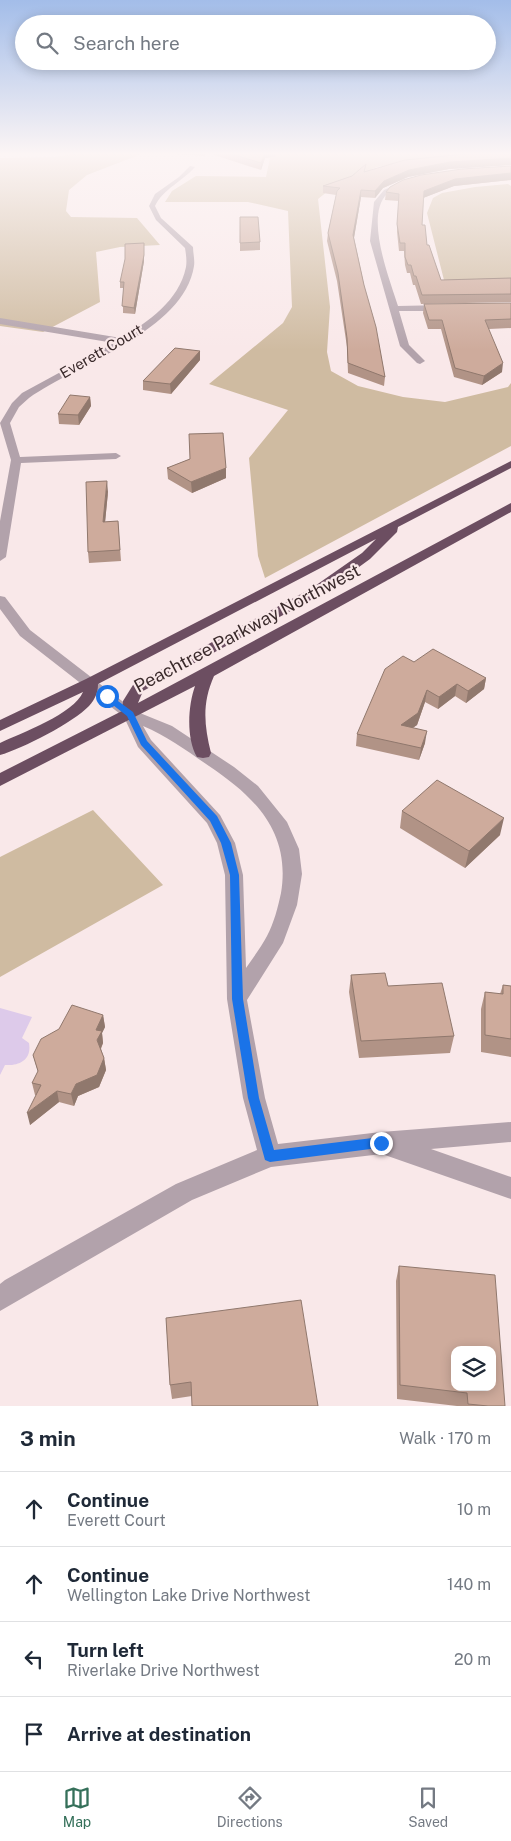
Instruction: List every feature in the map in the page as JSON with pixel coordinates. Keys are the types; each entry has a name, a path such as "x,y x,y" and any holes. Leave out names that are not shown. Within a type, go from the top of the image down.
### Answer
{"highway":[{"name":"Peachtree Parkway Northwest","path":"0,726 91,682 511,464"},
{"name":"Peachtree Parkway Northwest","path":"0,780 208,674 511,507"},
{"path":"130,714 130,701 138,688 317,591 366,556 398,522"},
{"path":"203,753 198,733 196,703 198,692 208,674"},
{"path":"0,750 80,707 90,694 91,682"}],"street":[{"name":"Everett Court","path":"0,557 16,460 5,423 18,403 46,382 120,341 162,313 175,299 183,286 190,267 189,248 158,219"},
{"path":"376,219 374,240 393,309 405,346 420,361"},
{"path":"393,309 457,308"},
{"path":"0,321 18,322 120,341"},
{"path":"16,460 116,456"},
{"path":"0,600 25,633 91,682 130,714 167,730 203,753 252,790 281,826 290,849 293,874 288,905 276,938 237,999"},
{"path":"130,714 144,743 214,819 226,843 234,875 237,999 254,1098 270,1156"},
{"path":"0,1299 14,1289 184,1192 270,1156 381,1143 511,1132"},
{"path":"381,1143 511,1188"}],"shaded area":[{"path":"0,219 138,219 160,245 120,247 96,252 100,302 43,332 0,326"},
{"path":"288,219 320,219 330,307 327,352 331,371 358,386 403,397 445,402 508,387 511,383 511,446 265,578 258,556 249,458 288,410 209,384 283,323 292,307"},
{"path":"428,219 511,219 511,283 445,284"},
{"path":"93,810 163,885 0,977 0,857"},
{"path":"0,1008 32,1017 22,1038 29,1043 26,1058 20,1063 5,1065 0,1075"}],"building":[{"path":"240,219 258,219 260,242 240,243"},
{"path":"331,219 356,219 353,235 376,327 385,377 348,363 347,338 338,273 328,233"},
{"path":"397,219 422,219 427,245 429,245 441,280 511,278 511,294 422,295 416,276 414,276 411,265 408,265 405,257 405,243 400,243"},
{"path":"144,243 144,255 134,308 122,306 124,282 120,282 125,259 125,244"},
{"path":"511,303 511,319 485,320 503,363 484,376 455,368 442,320 429,320 424,304"},
{"path":"175,348 200,351 170,384 143,381"},
{"path":"70,395 90,397 78,415 58,414"},
{"path":"223,433 226,468 191,482 167,468 190,459 189,434"},
{"path":"107,481 103,522 118,521 120,550 88,552 86,482"},
{"path":"433,649 486,678 468,691 457,684 439,697 427,690 418,713 401,725 427,731 421,748 357,734 385,669 403,656 414,662"},
{"path":"437,780 504,818 469,851 402,811"},
{"path":"385,973 388,986 442,983 454,1036 361,1041 351,975"},
{"path":"503,985 511,986 511,1039 485,1035 485,992 503,994"},
{"path":"72,1005 103,1015 96,1030 102,1031 97,1040 104,1058 97,1075 76,1084 71,1094 57,1091 27,1113 41,1085 32,1083 38,1071 33,1055 41,1039 59,1029"},
{"path":"399,1266 495,1275 505,1406 468,1404 467,1393 400,1385"},
{"path":"301,1300 318,1406 192,1406 191,1382 170,1385 166,1318"}],"route":[{"path":"107,696 130,714 144,743 214,819 226,843 234,875 237,999 254,1098 270,1156 381,1143"}]}
